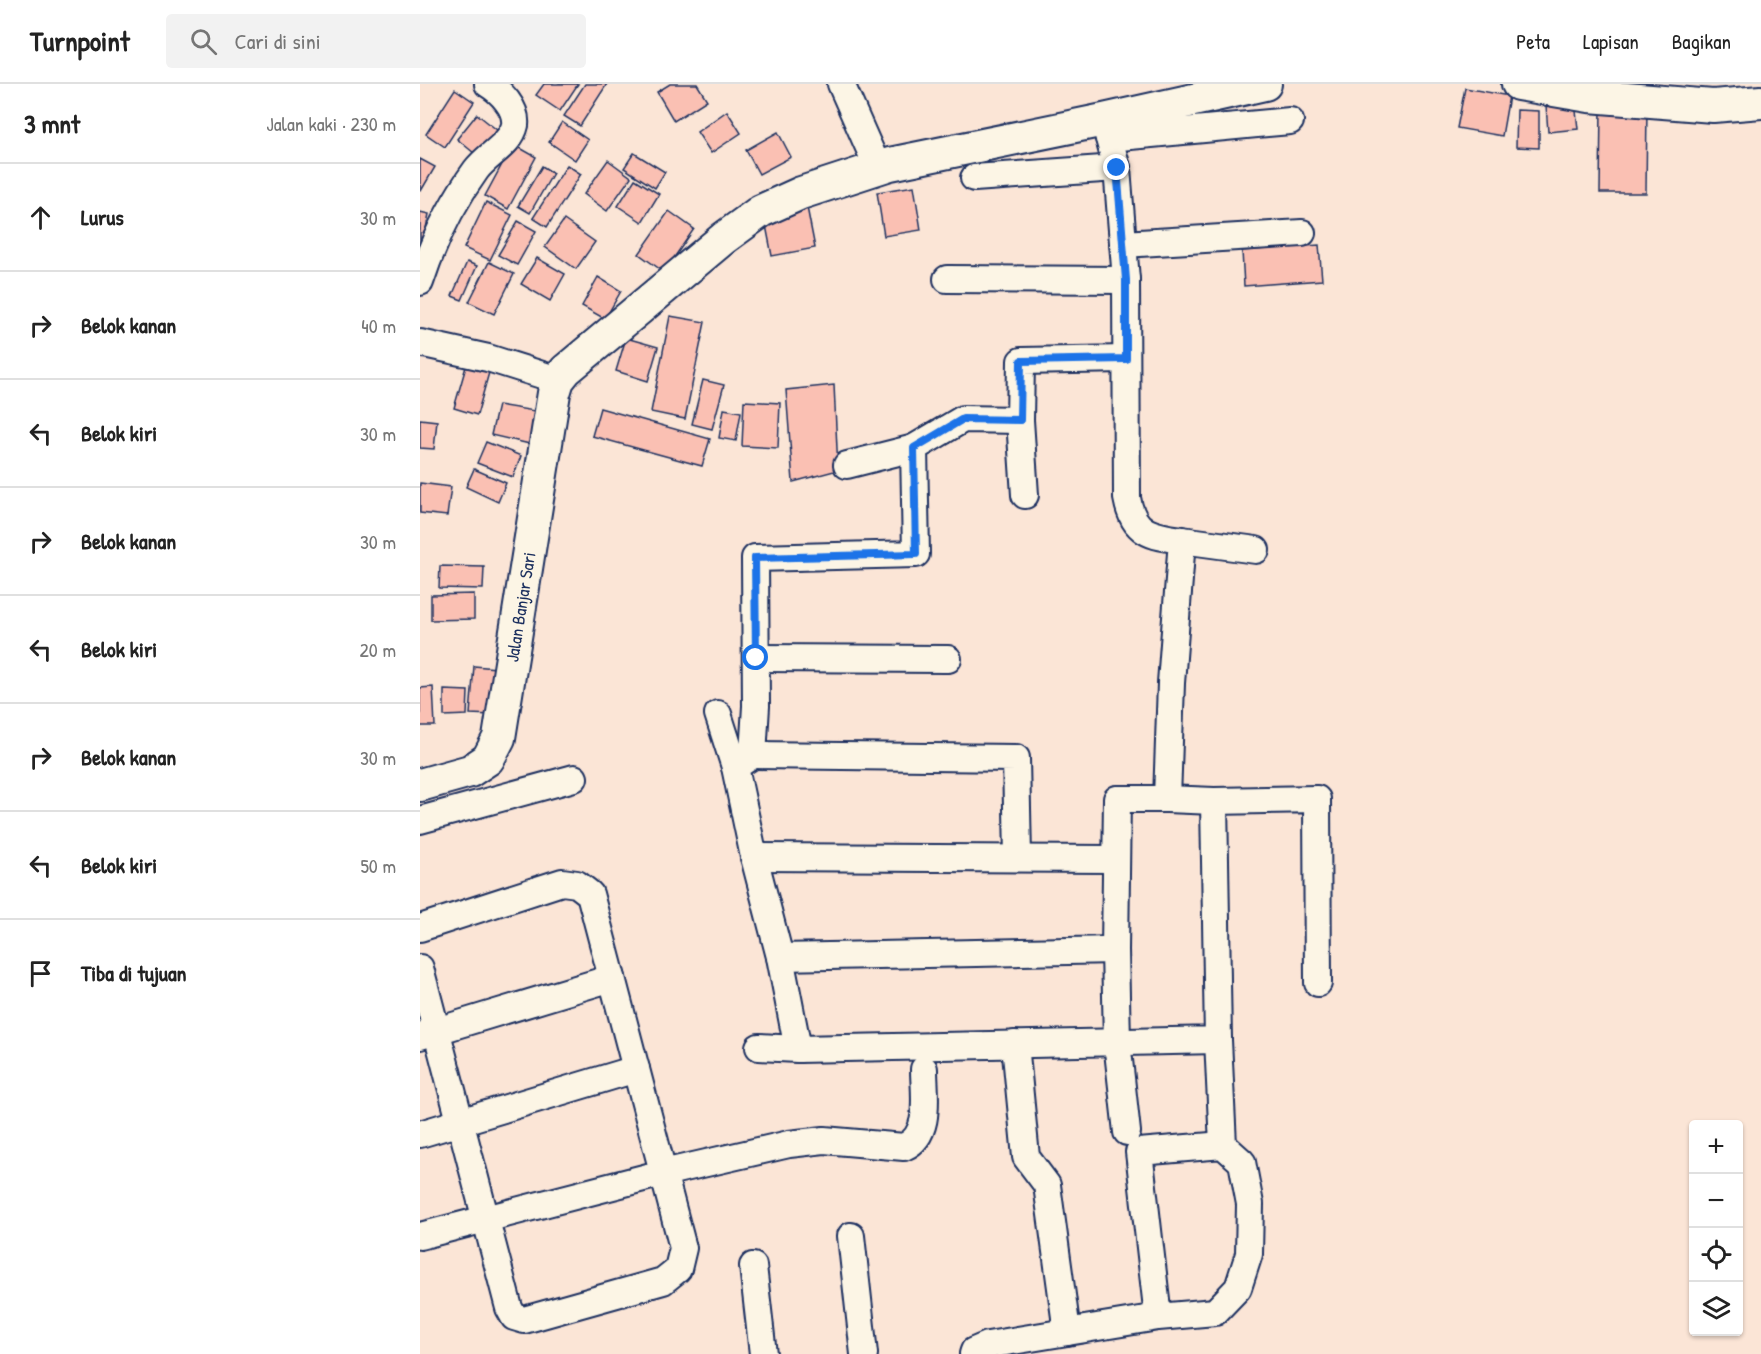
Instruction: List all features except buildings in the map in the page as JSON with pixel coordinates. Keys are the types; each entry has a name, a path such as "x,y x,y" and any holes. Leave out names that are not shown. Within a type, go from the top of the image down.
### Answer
{"street":[{"path":"420,282 429,254 454,204 477,168 511,135 515,114 508,102 489,84"},
{"path":"841,84 878,168"},
{"path":"420,343 488,358 558,380 566,370 716,245 761,211 801,193 878,168 1107,129 1265,84"},
{"path":"1518,84 1589,96 1713,106 1761,102"},
{"path":"1107,129 1290,121"},
{"path":"1107,129 1117,168 1126,280 1127,498 1130,514 1139,527 1155,537 1256,550"},
{"path":"974,178 1117,168"},
{"path":"1123,244 1302,233"},
{"path":"947,279 1126,280"},
{"path":"1025,495 1020,420 1021,361 1126,359"},
{"name":"Jalan Banjar Sari","path":"420,785 470,771 488,759 499,738 554,393 558,380"},
{"path":"846,465 914,448 963,419 1020,420"},
{"path":"798,1048 780,957 754,857 744,761 756,658 755,558 916,554 914,448"},
{"path":"1167,799 1171,683 1182,540"},
{"path":"756,658 948,659"},
{"path":"718,714 744,761"},
{"path":"744,761 1016,758 1018,858"},
{"path":"420,820 574,778"},
{"path":"1127,1132 1117,1042 1115,859 1117,799 1214,801 1317,799 1318,983"},
{"path":"973,1354 974,1351 987,1345 1158,1317 1215,1312 1238,1288 1249,1254 1250,1204 1242,1162 1223,1145 1218,1040 1214,801"},
{"path":"754,857 1115,859"},
{"path":"420,928 562,882 577,884 590,894 682,1248 678,1269 663,1281 524,1320 514,1317 509,1308 460,1122 428,1033 420,968"},
{"path":"780,957 1115,950"},
{"path":"428,1033 612,978"},
{"path":"759,1047 1218,1040"},
{"path":"1015,1044 1026,1157 1047,1185 1067,1332"},
{"path":"420,1134 636,1069"},
{"path":"420,1236 663,1173 789,1144 824,1140 904,1148 913,1143 921,1133 924,1111 924,1069"},
{"path":"1158,1317 1139,1152 1223,1145"},
{"path":"850,1236 864,1354"},
{"path":"753,1266 762,1354"}],"route":[{"path":"756,658 755,558 916,554 914,448 963,419 1020,420 1021,361 1126,359 1126,280 1117,168"}]}
